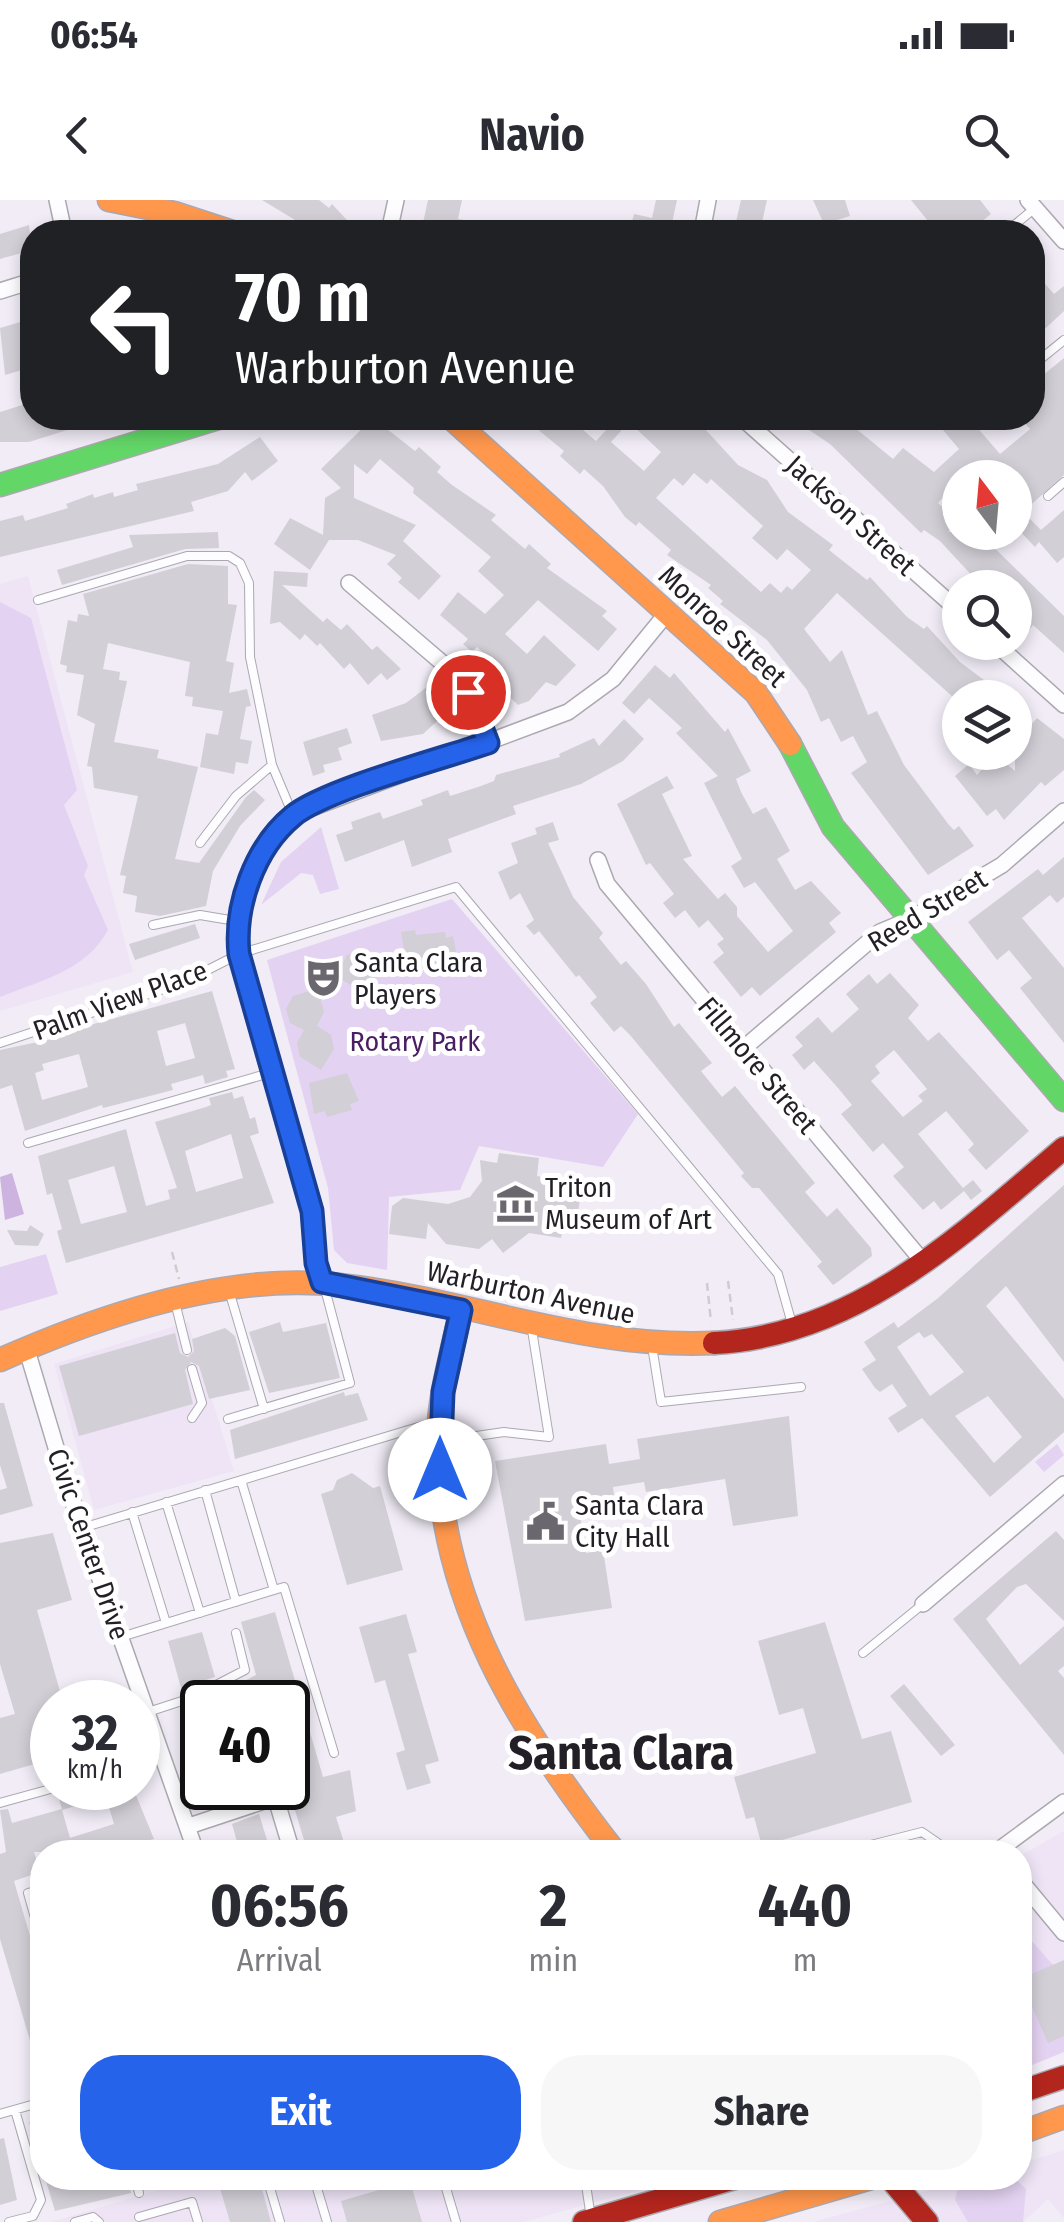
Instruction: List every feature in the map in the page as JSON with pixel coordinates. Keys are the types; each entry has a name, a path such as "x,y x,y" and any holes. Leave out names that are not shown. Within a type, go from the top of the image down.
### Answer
{"street":[{"path":"108,200 195,220"},
{"path":"1032,204 1064,240"},
{"path":"0,485 190,430"},
{"name":"Monroe Street","path":"463,430 756,693 778,721 833,827 1064,1100"},
{"name":"Jackson Street","path":"755,430 942,596"},
{"path":"348,583 447,667 468,692 488,743"},
{"path":"322,1282 316,1263 312,1211 239,954 236,921 260,856 293,815 568,712 613,679 667,613"},
{"path":"1014,660 1064,705"},
{"name":"Reed Street","path":"744,1048 880,932 911,919 1002,865 1064,811"},
{"name":"Fillmore Street","path":"598,860 607,884 925,1264"},
{"name":"Warburton Avenue","path":"0,1360 177,1291 322,1282 597,1341 652,1346 737,1342 793,1328 854,1305 925,1264 1064,1148"},
{"path":"461,1310 439,1431 443,1526 464,1610 511,1706 568,1794 605,1840"},
{"name":"Civic Center Drive","path":"26,1347 82,1528 137,1680"},
{"path":"923,1604 1064,1484"},
{"name":"Civic Center Drive","path":"160,1747 193,1840"},
{"path":"1015,1840 1064,1802"},
{"path":"189,1826 229,1810"},
{"path":"279,1810 288,1840"},
{"path":"1032,1894 1064,1932"},
{"path":"1032,2088 1064,2076"},
{"path":"1032,2129 1064,2117"},
{"path":"588,2221 693,2190"},
{"path":"720,2222 830,2190"},
{"path":"900,2190 927,2222"}],"lane":[{"path":"1048,496 1064,482"},
{"path":"38,600 188,556 229,556 240,564 249,584 250,657 272,764 293,815"},
{"path":"200,843 236,796 272,764"},
{"name":"Palm View Place","path":"0,1043 182,982 239,954 456,887 778,1274 793,1328"},
{"path":"153,925 200,914 236,921"},
{"path":"28,1143 272,1072"},
{"path":"228,1419 350,1383 322,1282"},
{"path":"229,1290 264,1409"},
{"path":"177,1291 186,1350"},
{"path":"82,1528 241,1480 439,1431 549,1437 532,1326"},
{"path":"652,1346 661,1402 801,1388"},
{"path":"192,1369 202,1403 192,1418"},
{"path":"241,1480 274,1590"},
{"path":"205,1490 236,1602"},
{"path":"166,1502 200,1613"},
{"path":"132,1512 166,1623"},
{"path":"121,1636 284,1587 334,1753"},
{"path":"862,1653 923,1604"},
{"path":"160,1708 191,1698 245,1670 236,1634"},
{"path":"0,1803 30,1795"},
{"path":"891,1840 922,1832 934,1840"},
{"path":"0,2114 30,2106"},
{"path":"15,2110 30,2162"},
{"path":"9,2222 33,2216 41,2200 38,2190"},
{"path":"271,2190 280,2222"},
{"path":"318,2190 327,2222"},
{"path":"447,2190 456,2222"},
{"path":"587,2190 588,2221"},
{"path":"139,2217 192,2202 198,2222"},
{"path":"75,2222 93,2217 99,2222"}],"path":[{"path":"172,1252 177,1291"},
{"path":"728,1282 737,1342"},
{"path":"706,1284 713,1345"}],"shaded area":[{"path":"28,576 133,972 0,1011 0,584"},
{"path":"12,1173 24,1214 5,1220 0,1177"},
{"path":"188,1322 234,1471 94,1510 54,1364"},
{"path":"1064,1831 1064,1977 1032,1941 1032,1849"},
{"path":"1064,2150 1064,2218 1048,2199 1023,2222 813,2222 931,2190 1032,2190 1032,2160"},
{"path":"158,2190 639,2190 523,2222 51,2222"}],"green space":[{"path":"0,602 31,618 77,790 64,805 88,866 84,875 108,930 99,944 75,965 0,997"},
{"path":"321,827 339,889 320,894 313,875 301,873 261,905 281,862"},
{"name":"Rotary Park","path":"452,899 638,1114 603,1167 479,1146 460,1190 389,1197 387,1270 347,1263 334,1250 328,1188 267,960"},
{"path":"46,1254 58,1294 0,1311 0,1267"},
{"path":"1057,1444 1064,1455 1044,1472 1035,1462"},
{"path":"1032,1941 1064,1977 1064,2052 1032,2065"},
{"path":"958,2190 1026,2190 1023,2222 968,2222 955,2200"}],"building":[{"path":"262,200 319,200 329,208 332,204 347,220 295,220"},
{"path":"428,200 462,200 458,219 464,220 424,220"},
{"path":"656,200 677,200 673,220 632,220 634,214 652,218"},
{"path":"741,200 767,200 762,220 736,220"},
{"path":"813,200 845,200 850,216 822,220"},
{"path":"911,200 980,200 991,214 984,220 927,220"},
{"path":"20,228 20,253 0,259 0,234"},
{"path":"1045,284 1054,294 1064,286 1064,311 1045,329"},
{"path":"20,322 20,371 5,375 0,328"},
{"path":"1064,358 1064,475 1032,504 1032,460 947,460 959,449 943,430 979,430 1000,454 1029,430 1045,430 1045,373"},
{"path":"20,406 20,430 67,430 29,442 0,442 0,412"},
{"path":"361,430 388,430 415,451 419,447 441,467 437,472 496,515 491,520 525,549 529,544 551,564 547,568 607,611 602,616 617,629 598,651 538,600 505,634 527,654 544,635 576,665 556,686 546,682 529,701 518,705 490,677 499,668 477,647 472,652 463,644 468,639 440,615 458,592 485,614 504,595 478,571 491,557 413,493 414,488 380,459 367,474 354,464 354,498 416,525 403,541 441,576 419,600 398,582 402,578 387,564 396,555 358,540 329,540 310,570 274,544 290,518 323,535 325,498 341,488 321,469"},
{"path":"539,430 583,430 596,441 606,430 622,430 611,442 644,471 661,452 638,430 706,430 738,465 767,480 788,512 833,545 829,550 867,580 870,577 907,617 924,629 927,626 942,642 942,660 958,660 984,680 942,680 942,687 837,593 804,629 830,662 842,650 868,715 877,711 904,765 949,825 954,830 959,826 974,846 928,875 851,773 867,762 853,736 841,742 829,718 821,722 807,690 767,640 720,604 723,601 708,588 711,585 667,555 671,550 639,522 636,526 625,517 603,486 584,469 580,474 560,456 564,451","holes":["694,473 707,484 711,479 763,526 752,538 777,560 787,549 811,570 792,590 787,586 781,593 770,583 761,592 656,498 674,478 683,486"]},
{"path":"809,430 858,430 893,459 903,448 934,472 942,465 942,498 938,503 942,507 942,543 924,530 921,533 830,444"},
{"path":"260,437 278,461 252,481 245,472 228,491 191,502 194,511 0,557 0,521 23,515 25,521 68,508 66,504 93,494 94,498 113,492 114,497 138,490 136,484 218,464"},
{"path":"1064,510 1064,557 1057,563 1039,542 1035,547 1032,521 1041,530"},
{"path":"218,532 219,548 185,549 62,585 57,570 133,547 129,535"},
{"path":"948,550 996,550 1017,570 967,570"},
{"path":"188,564 228,566 228,604 237,605 226,661 234,663 229,693 247,689 251,706 246,707 240,739 252,741 248,764 236,762 234,774 200,767 206,733 218,735 223,711 192,706 193,697 185,696 190,662 108,643 103,669 120,672 119,680 127,681 114,742 159,750 157,758 198,767 175,859 199,863 246,797 254,790 265,800 240,826 213,871 206,906 160,916 135,912 137,896 123,893 126,876 120,875 138,796 94,788 92,767 87,766 95,724 77,715 84,675 66,672 67,666 60,664 68,620 77,622 78,614 89,616 83,594"},
{"path":"274,571 308,573 307,587 282,585 323,622 327,618 341,630 347,624 372,650 377,646 401,669 387,680 381,673 368,685 350,663 344,669 320,643 317,646 305,634 300,640 280,622 270,624"},
{"path":"1032,585 1064,616 1064,653 1033,625"},
{"path":"655,665 670,678 674,673 725,732 728,728 751,771 736,779 741,792 753,814 766,807 775,823 790,851 777,859 795,890 811,881 841,913 829,923 836,932 760,996 752,987 741,997 713,962 724,953 717,944 724,939 708,920 699,928 685,910 675,918 663,903 674,894 650,863 646,865 617,804 667,776 674,788 662,794 692,856 683,859 718,899 725,893 737,907 737,916 768,952 793,931 755,882 744,888 731,866 742,859 704,783 718,776 676,733 682,728 649,698 634,714 622,703"},
{"path":"427,687 445,714 423,734 381,741 372,715 406,703"},
{"path":"1037,718 1064,739 1064,770 1045,786 1041,782 1004,820 996,809 987,816 955,776 962,770 973,770 977,775 981,770 1032,770 1032,724"},
{"path":"624,719 644,739 623,761 581,784 513,806 516,814 448,839 452,852 412,867 404,840 345,862 336,835 353,829 351,822 380,812 383,819 423,805 421,800 448,790 450,796 481,786 494,781 496,775 560,757 559,754 594,738 599,746"},
{"path":"347,728 352,743 338,748 342,760 323,765 325,772 313,776 303,742"},
{"path":"553,822 559,840 548,843 573,897 603,933 599,938 621,965 626,961 674,1027 679,1023 712,1063 701,1071 722,1097 735,1086 815,1183 805,1192 827,1217 837,1208 871,1248 872,1256 833,1285 817,1266 822,1262 759,1188 752,1188 741,1176 744,1173 630,1035 621,1026 614,1032 590,1003 597,997 579,975 576,977 539,931 534,935 526,926 534,920 520,893 510,900 498,872 518,863 511,843 537,834 535,828"},
{"path":"1064,857 1064,897 1057,903 1050,895 1022,918 1064,968 1064,1043 1020,988 1032,978 1009,950 997,960 968,922 1038,869 1043,875"},
{"path":"195,924 200,938 135,960 129,944"},
{"path":"415,930 416,935 445,932 446,938 453,936 457,957 443,962 444,968 408,972 401,932"},
{"path":"361,951 374,958 378,971 371,984 357,988 342,980 336,993 320,998 324,1012 317,1026 331,1035 334,1049 321,1070 300,1057 297,1043 304,1030 290,1023 286,1009 293,996 309,991 304,977 311,964 325,960 340,968 347,955"},
{"path":"890,973 919,1005 908,1018 928,1041 939,1032 1029,1131 986,1170 968,1150 974,1144 946,1111 918,1134 963,1188 973,1180 982,1191 971,1200 964,1191 941,1210 934,1201 923,1210 893,1176 904,1167 883,1143 873,1152 841,1114 852,1105 838,1088 814,1061 804,1070 792,1055 803,1046 795,1037 818,1017 832,1033 859,1009 846,994 869,974 877,984","holes":["894,1050 927,1089 918,1096 923,1101 903,1117 871,1081 880,1073 875,1066"]},
{"path":"212,991 235,1069 226,1071 228,1077 205,1084 203,1075 171,1084 173,1090 103,1108 102,1105 25,1131 12,1085 0,1089 0,1050 66,1036 65,1032","holes":["185,1023 195,1058 166,1066 157,1031","79,1054 88,1087 42,1100 35,1073 44,1070 42,1064"]},
{"path":"347,1073 359,1101 350,1104 352,1110 327,1117 325,1111 314,1114 309,1083"},
{"path":"232,1092 234,1099 243,1096 250,1119 255,1117 259,1133 250,1136 274,1203 66,1263 57,1231 62,1229 52,1193 47,1195 38,1156 126,1129 146,1206 170,1199 168,1190 177,1188 155,1122 211,1105 209,1098","holes":["231,1134 243,1178 196,1192 185,1151","114,1166 127,1212 81,1224 68,1180"]},
{"name":"Triton Museum of Art","path":"499,1153 539,1158 537,1176 582,1183 578,1213 566,1211 561,1238 529,1233 503,1253 492,1239 479,1249 446,1244 428,1223 426,1239 389,1234 392,1206 403,1198 448,1204 470,1197 482,1181 480,1160 497,1163"},
{"path":"1064,1185 1064,1362 1006,1286 986,1306 1064,1399 1064,1432 990,1497 922,1418 898,1433 888,1418 907,1406 892,1384 880,1392 862,1369 876,1360 864,1342 894,1322 898,1328 937,1299","holes":["919,1332 924,1338 932,1334 964,1372 930,1396 897,1347","988,1396 1022,1437 994,1463 955,1416"]},
{"path":"30,1225 44,1234 38,1246 15,1245 7,1230 27,1231"},
{"path":"280,1322 283,1332 326,1323 340,1378 269,1393 249,1332"},
{"path":"225,1328 235,1336 250,1390 209,1399 199,1366 191,1362 185,1370 193,1404 79,1436 59,1366 175,1333 180,1353 188,1357 194,1351 192,1339"},
{"path":"344,1392 345,1396 358,1393 368,1420 235,1459 230,1430"},
{"path":"0,1403 4,1403 33,1506 0,1515 0,1490 7,1488 0,1465"},
{"name":"Santa Clara City Hall","path":"789,1416 798,1516 733,1526 725,1479 646,1492 644,1482 613,1487 614,1496 578,1502 586,1553 603,1550 612,1608 525,1621 495,1461 606,1444 609,1464 640,1459 637,1439"},
{"path":"352,1473 373,1488 380,1486 403,1570 347,1585 321,1494 333,1490 337,1480"},
{"path":"1056,1531 1064,1540 1064,1621 1026,1584 1017,1587 986,1619 1020,1665 1064,1626 1064,1666 1058,1671 1064,1678 1064,1755 953,1619"},
{"path":"53,1533 72,1600 37,1610 57,1680 30,1680 30,1765 0,1774 0,1718 15,1714 0,1664 0,1543"},
{"path":"275,1612 295,1680 246,1680 256,1675 241,1622"},
{"path":"406,1614 417,1652 408,1654 439,1761 425,1765 431,1783 407,1790 396,1753 405,1750 385,1680 375,1683 359,1627"},
{"path":"825,1622 862,1739 891,1731 912,1802 782,1840 760,1840 754,1817 746,1819 734,1777 816,1753 803,1708 779,1715 758,1641"},
{"path":"202,1632 215,1677 180,1680 180,1684 168,1641"},
{"path":"904,1684 955,1745 941,1756 890,1696"},
{"path":"310,1732 323,1777 350,1770 356,1811 336,1817 343,1840 304,1840 295,1810 310,1810"},
{"path":"8,1809 12,1823 62,1810 70,1838 114,1824 110,1810 142,1810 154,1839 30,1840 30,1875 14,1881 30,1936 30,2041 0,1939 0,1854 6,1852 0,1810"},
{"path":"259,1814 267,1840 237,1840 232,1824"},
{"path":"1064,1960 1064,2036 1048,2043 1032,2006 1032,1974"},
{"path":"4,2138 17,2200 0,2205 0,2139"},
{"path":"49,2190 130,2190 131,2193 55,2211"},
{"path":"221,2190 262,2190 271,2222 230,2222"},
{"path":"379,2190 413,2190 422,2222 347,2222 341,2201"}],"traffic: fast":[{"path":"0,485 179,430"},
{"path":"790,744 833,827 1064,1100"}],"traffic: slow":[{"path":"109,200 195,220"},
{"path":"464,430 756,693 790,744"},
{"path":"0,1360 80,1327 165,1301 209,1291 296,1283 387,1292 617,1338 714,1343"},
{"path":"461,1310 443,1390 438,1438 441,1497 451,1553 490,1660 547,1759 606,1840"},
{"path":"1032,2129 1064,2117"},
{"path":"720,2222 830,2190"}],"traffic: jam":[{"path":"714,1343 766,1336 814,1322 860,1301 946,1246 1064,1148"},
{"path":"1032,2088 1064,2077"},
{"path":"584,2222 694,2190"},
{"path":"900,2190 927,2222"}],"place":[{"name":"Santa Clara Players","path":"324,978"},
{"name":"Triton Museum of Art","path":"515,1203"},
{"name":"Santa Clara City Hall","path":"545,1521"}],"district":[{"name":"Santa Clara","path":"621,1752"}],"route":[{"path":"440,1470 438,1441 443,1392 461,1310 322,1282 316,1263 312,1211 239,954 236,921 260,856 293,815 346,792 488,743 468,692"}]}
